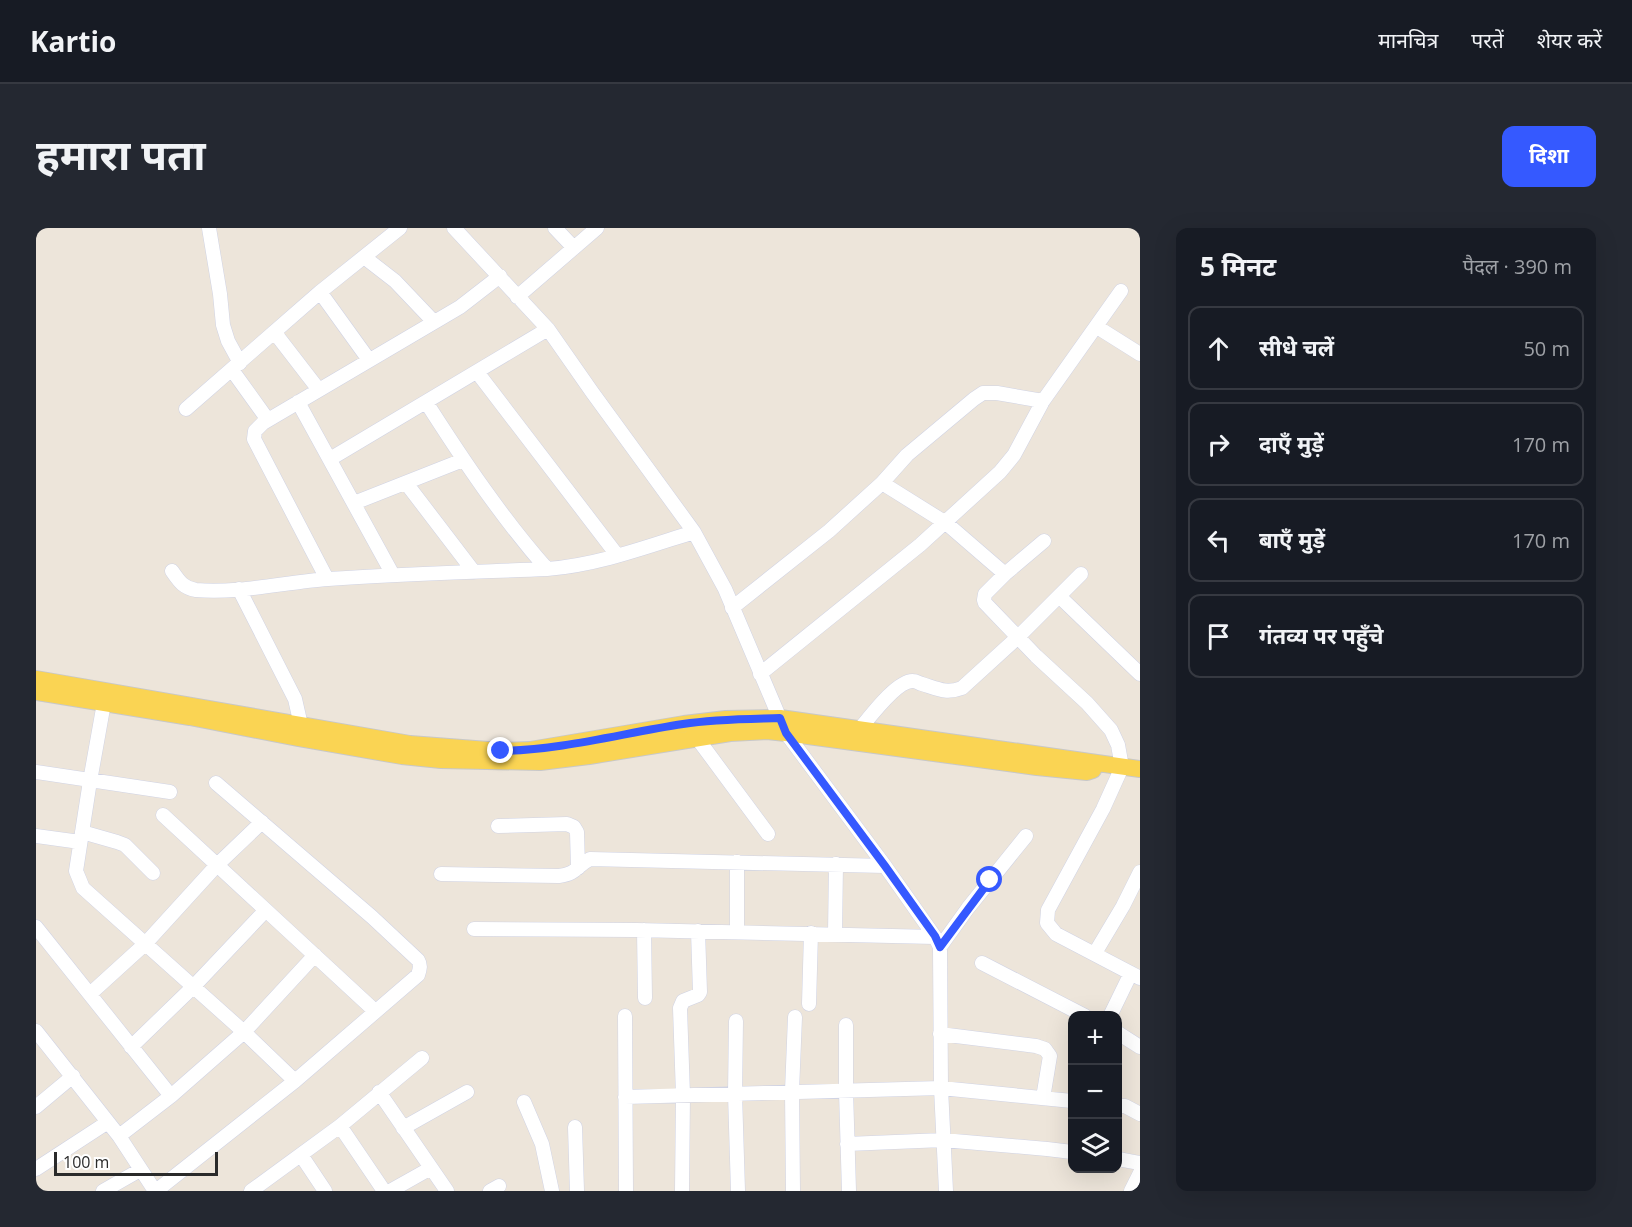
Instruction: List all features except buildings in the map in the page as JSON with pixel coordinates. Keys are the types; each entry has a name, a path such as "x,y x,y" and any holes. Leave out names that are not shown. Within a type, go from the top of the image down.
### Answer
{"main road":[{"path":"36,679 303,732 402,756 441,760 540,762 730,733 767,731 783,725 1037,767 1087,772 1115,766"},
{"path":"36,692 303,732 462,748 530,750 726,719 859,730 1140,769"}],"street":[{"path":"209,228 223,325 236,366 268,420"},
{"path":"186,409 320,292 400,228"},
{"path":"454,228 548,329 694,532 724,588 783,725 937,942 943,1140 947,1191"},
{"path":"555,228 574,248"},
{"path":"518,297 597,228"},
{"path":"364,257 395,281 434,322"},
{"path":"327,579 254,439 255,431 268,420 460,307 500,276"},
{"path":"760,674 920,545 1000,472 1014,455 1043,401 1122,291"},
{"path":"320,292 369,360"},
{"path":"1097,327 1140,354"},
{"path":"330,459 548,329"},
{"path":"275,333 318,390"},
{"path":"477,372 617,555"},
{"path":"732,608 830,531 882,483 907,455 983,393 997,393 1043,401"},
{"path":"298,402 393,576"},
{"path":"426,402 463,460 548,569"},
{"path":"354,503 463,460"},
{"path":"406,483 474,572"},
{"path":"882,483 946,523 1005,574"},
{"path":"172,571 184,587 194,590 210,590 327,579 548,569 579,565 694,532"},
{"path":"1044,541 1005,574 985,594 984,600 1036,656 1087,703 1111,730 1118,745 1104,809 1048,910 1047,923 1056,934 1135,976 1113,1011"},
{"path":"859,730 896,688 904,683 913,680 945,692 962,688 1082,574"},
{"path":"239,589 295,699 303,732"},
{"path":"1060,597 1140,674"},
{"path":"104,703 76,871 83,888 244,1032 295,1081"},
{"path":"697,738 768,834"},
{"path":"36,772 170,792"},
{"path":"37,1033 119,1136 155,1191 295,1081 418,975 420,963 372,917 216,783"},
{"path":"164,815 375,1011"},
{"path":"90,994 145,944 218,865 262,822"},
{"path":"498,826 567,824 574,827 577,832 578,868"},
{"path":"36,836 81,837 117,842 125,845 153,873"},
{"path":"937,942 968,908 1026,836"},
{"path":"441,874 559,876 569,875 590,860 885,866"},
{"path":"737,862 737,932"},
{"path":"835,934 836,864"},
{"path":"1095,953 1140,872"},
{"path":"131,1047 193,987 265,911"},
{"path":"36,927 171,1096"},
{"path":"474,929 811,933 937,942"},
{"path":"644,930 645,998"},
{"path":"682,1191 683,1095 680,1008 685,999 698,995 700,992 698,931"},
{"path":"809,1004 811,933"},
{"path":"119,1136 171,1096 244,1032 315,955"},
{"path":"982,963 1075,1011"},
{"path":"625,1017 626,1191"},
{"path":"793,1191 792,1091 795,1017"},
{"path":"736,1021 735,1094 738,1191"},
{"path":"846,1025 849,1191"},
{"path":"940,1034 1045,1049 1050,1056 1043,1098"},
{"path":"1122,1036 1140,1047"},
{"path":"259,1189 422,1058"},
{"path":"36,1107 73,1076"},
{"path":"625,1097 941,1088 1068,1101"},
{"path":"379,1092 447,1191"},
{"path":"404,1128 467,1092"},
{"path":"524,1102 542,1144 552,1191"},
{"path":"1122,1106 1140,1114"},
{"path":"36,1169 108,1122"},
{"path":"340,1126 384,1191"},
{"path":"574,1127 577,1191"},
{"path":"847,1144 943,1140 1068,1152"},
{"path":"301,1155 325,1191"},
{"path":"1122,1160 1140,1163"},
{"path":"390,1191 431,1168"},
{"path":"104,1191 140,1170"},
{"path":"1131,1191 1140,1173"}],"route":[{"path":"501,751 530,750 726,719 780,718 786,733 885,866 935,936 940,947 990,880"}]}
